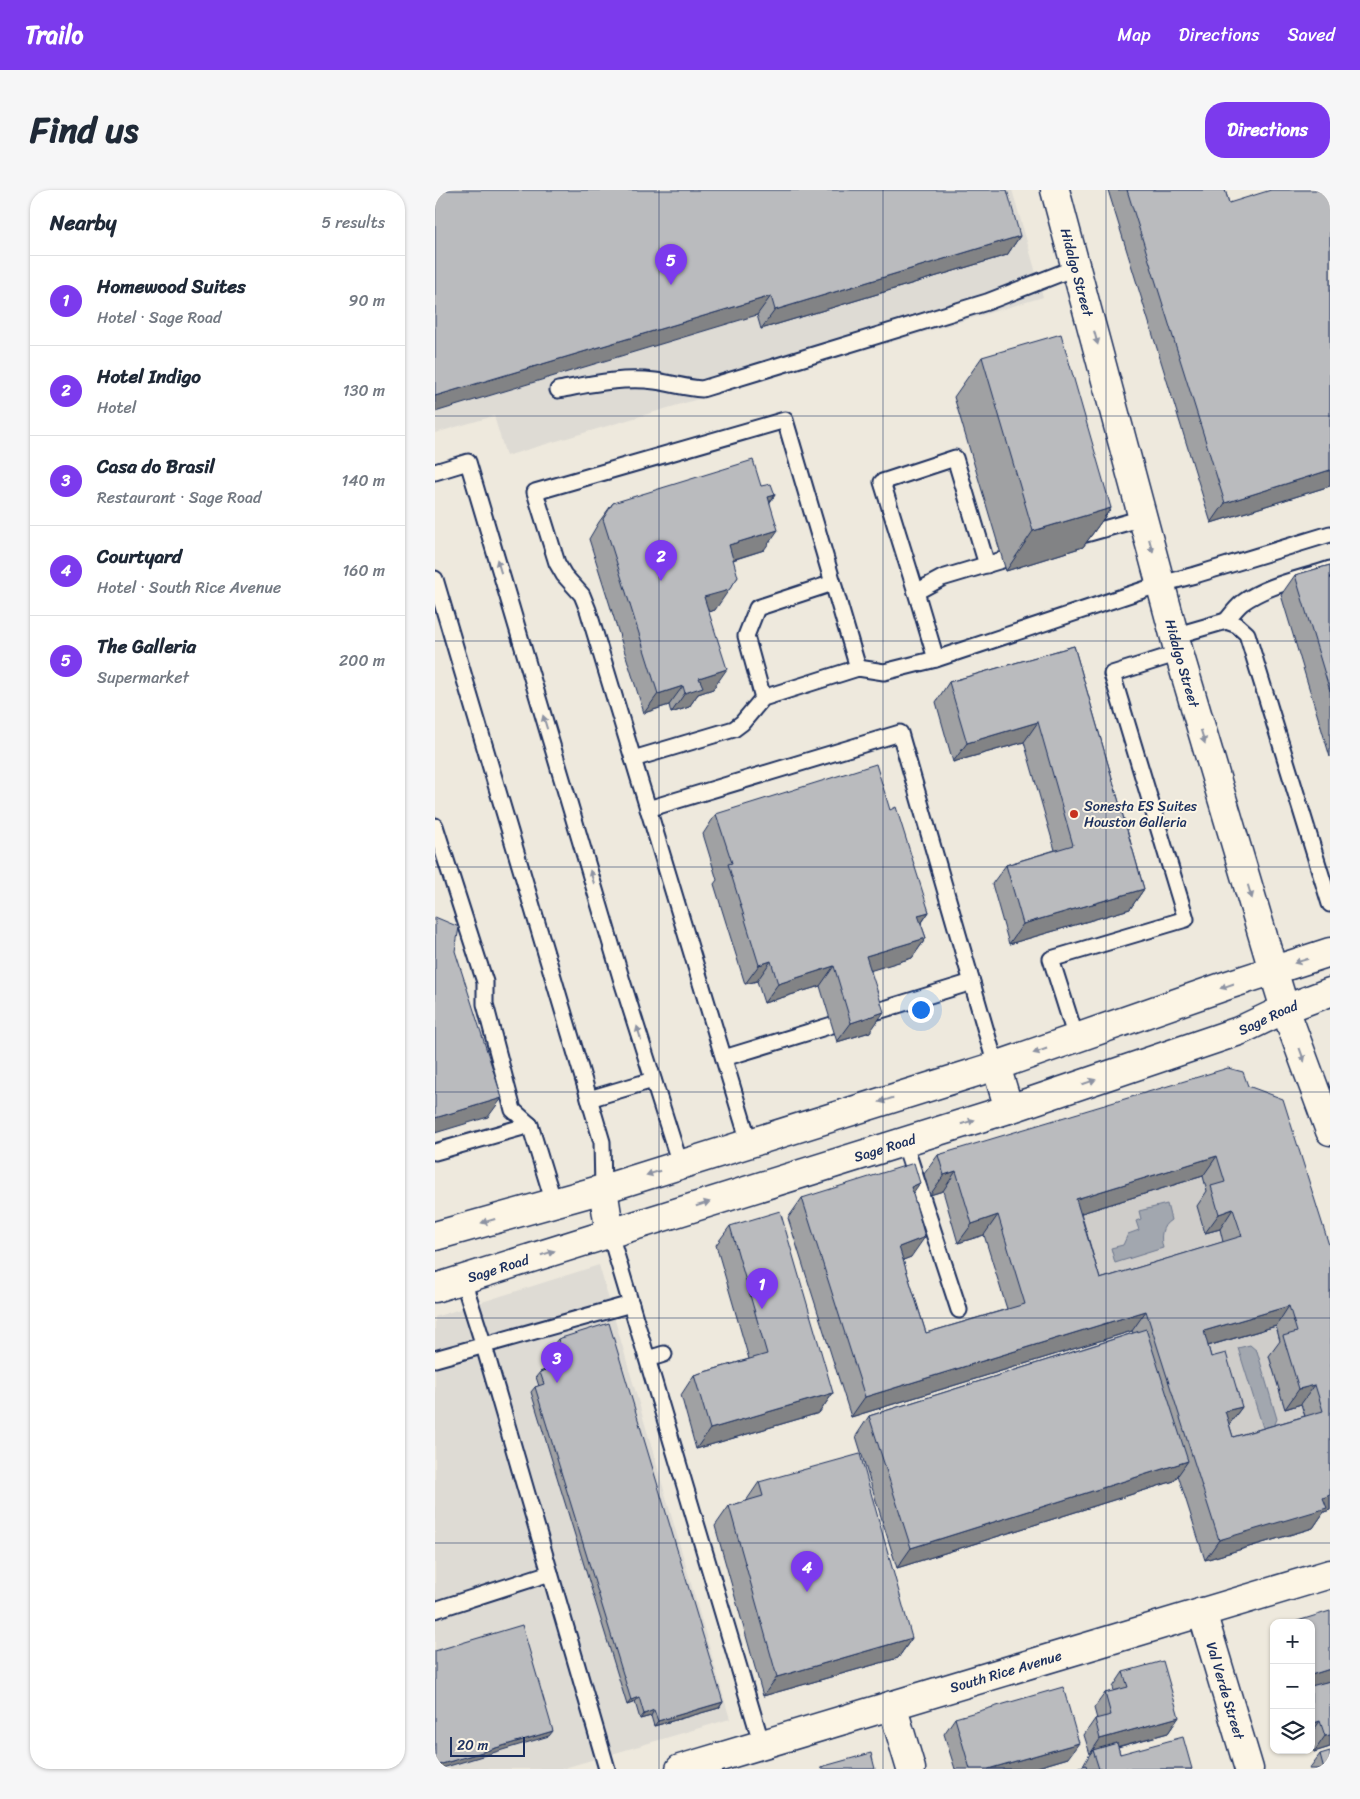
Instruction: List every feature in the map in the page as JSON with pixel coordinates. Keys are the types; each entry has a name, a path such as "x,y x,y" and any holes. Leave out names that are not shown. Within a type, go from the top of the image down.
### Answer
{"main road":[{"name":"Hidalgo Street","path":"1055,190 1176,645 1285,1009 1330,1131"},
{"path":"435,1236 603,1189 997,1066 1330,952"},
{"name":"Sage Road","path":"435,1288 1009,1109 1239,1031 1285,1009 1330,992"},
{"path":"997,1066 1009,1109"},
{"path":"603,1189 610,1234"},
{"name":"South Rice Avenue","path":"680,1769 1330,1574"},
{"name":"Val Verde Street","path":"1202,1612 1249,1769"},
{"path":"891,1706 911,1769"}],"lane":[{"path":"558,390 608,380 629,379 656,381 685,388 702,388 987,302 1077,267"},
{"path":"749,1142 588,610 582,595 564,575 557,563 535,492 785,420 859,668"},
{"path":"936,659 882,482 955,458 987,565"},
{"path":"435,472 468,462 653,1080 680,1164"},
{"path":"1083,535 1143,518"},
{"path":"633,759 734,729 742,723 763,698 859,668 884,672 936,659 1161,584 1330,534"},
{"path":"916,592 941,578 1002,560"},
{"path":"1076,1038 1051,959 1186,919 1112,674 1226,621 1240,604 1252,597 1271,588 1330,569"},
{"path":"435,579 602,1142 603,1189"},
{"path":"763,698 746,636 757,608 833,583"},
{"path":"1226,621 1237,625 1247,634 1330,904"},
{"path":"649,809 900,733 997,1066"},
{"path":"435,826 485,982 485,1004 513,1110 529,1125 554,1203"},
{"path":"865,1015 972,982"},
{"path":"724,1058 832,1025"},
{"path":"589,1099 653,1080"},
{"path":"435,1152 529,1125"},
{"path":"905,1142 959,1310"},
{"path":"610,1234 762,1744"},
{"path":"463,1280 484,1346 607,1769"},
{"path":"435,1359 631,1304"},
{"path":"647,1359 664,1354"},
{"path":"435,1610 550,1574"}],"shaded area":[{"path":"435,190 1012,190 1043,297 506,456 494,416 435,433"},
{"path":"1203,1176 1211,1202 1205,1233 1220,1229 1228,1256 1087,1299 1062,1219"},
{"path":"1167,1204 1171,1220 1165,1225 1162,1232 1163,1248 1115,1263 1111,1248 1123,1245 1128,1234 1139,1230 1136,1221 1141,1219 1139,1211"},
{"path":"599,1265 730,1719 561,1769 435,1769 435,1317"},
{"path":"1276,1326 1283,1352 1269,1356 1285,1409 1301,1404 1309,1431 1220,1457 1190,1351"},
{"path":"1250,1345 1257,1351 1277,1419 1276,1428 1264,1431 1238,1348"}],"building":[{"path":"435,190 1007,190 1020,236 775,310 771,296 435,396"},
{"path":"1127,190 1225,190 1229,203 1271,190 1330,190 1330,470 1225,503"},
{"path":"1061,334 1111,508 1033,531 982,357"},
{"path":"753,460 761,486 771,484 775,495 768,497 778,530 729,545 738,577 729,590 704,597 727,669 699,678 703,687 685,693 683,686 658,694 603,519 613,503"},
{"path":"1330,565 1330,691 1295,575"},
{"name":"Sonesta ES Suites Houston Galleria","path":"1074,646 1144,889 1023,924 1006,865 1073,845 1038,722 967,743 949,682"},
{"path":"876,764 890,810 896,807 929,912 918,915 926,938 866,956 884,1012 851,1023 834,966 778,984 771,961 759,965 728,864 732,863 716,814"},
{"path":"435,917 459,927 455,951 502,1098 435,1118"},
{"path":"1228,1068 1243,1072 1248,1086 1283,1099 1330,1244 1330,1495 1323,1498 1327,1508 1219,1540 1146,1311 865,1397 802,1198 914,1163 920,1183 911,1187 925,1237 899,1247 926,1333 1025,1304 998,1215 972,1224 956,1171 944,1175 938,1155","holes":["1217,1156 1225,1182 1211,1186 1219,1214 1233,1209 1242,1236 1100,1279 1076,1199","1289,1306 1297,1332 1283,1336 1299,1389 1315,1385 1323,1411 1233,1437 1225,1411 1242,1407 1226,1353 1211,1357 1204,1331"]},
{"path":"780,1211 833,1393 710,1429 694,1375 767,1354 730,1226"},
{"path":"609,1323 723,1702 658,1721 654,1710 644,1714 639,1697 631,1700 535,1387 544,1384 540,1372 552,1368 549,1356 562,1352 558,1339"},
{"path":"1146,1329 1188,1461 911,1548 869,1416"},
{"path":"860,1454 912,1638 777,1677 729,1506 763,1496 759,1482"},
{"path":"1330,1611 1330,1669 1315,1674 1315,1619 1304,1619"},
{"path":"522,1625 553,1731 435,1766 435,1651"},
{"path":"1163,1661 1179,1717 1100,1739 1095,1719 1111,1715 1105,1693 1128,1687 1123,1672"},
{"path":"1330,1681 1330,1735 1325,1736 1320,1721 1315,1723 1315,1685"},
{"path":"1063,1687 1079,1743 988,1769 970,1769 955,1718"},
{"path":"1183,1737 1192,1769 1099,1769 1093,1750 1117,1743 1120,1754"},
{"path":"1330,1751 1330,1769 1324,1769 1320,1754"},
{"path":"871,1753 875,1769 822,1769 821,1767"},
{"path":"1086,1765 1087,1769 1073,1769"}],"place":[{"name":"The Galleria","path":"671,285"},
{"name":"Hotel Indigo","path":"661,581"},
{"name":"Sonesta ES Suites Houston Galleria","path":"1074,814"},
{"name":"Homewood Suites","path":"762,1309"},
{"name":"Casa do Brasil","path":"557,1383"},
{"name":"Courtyard","path":"807,1592"}]}
